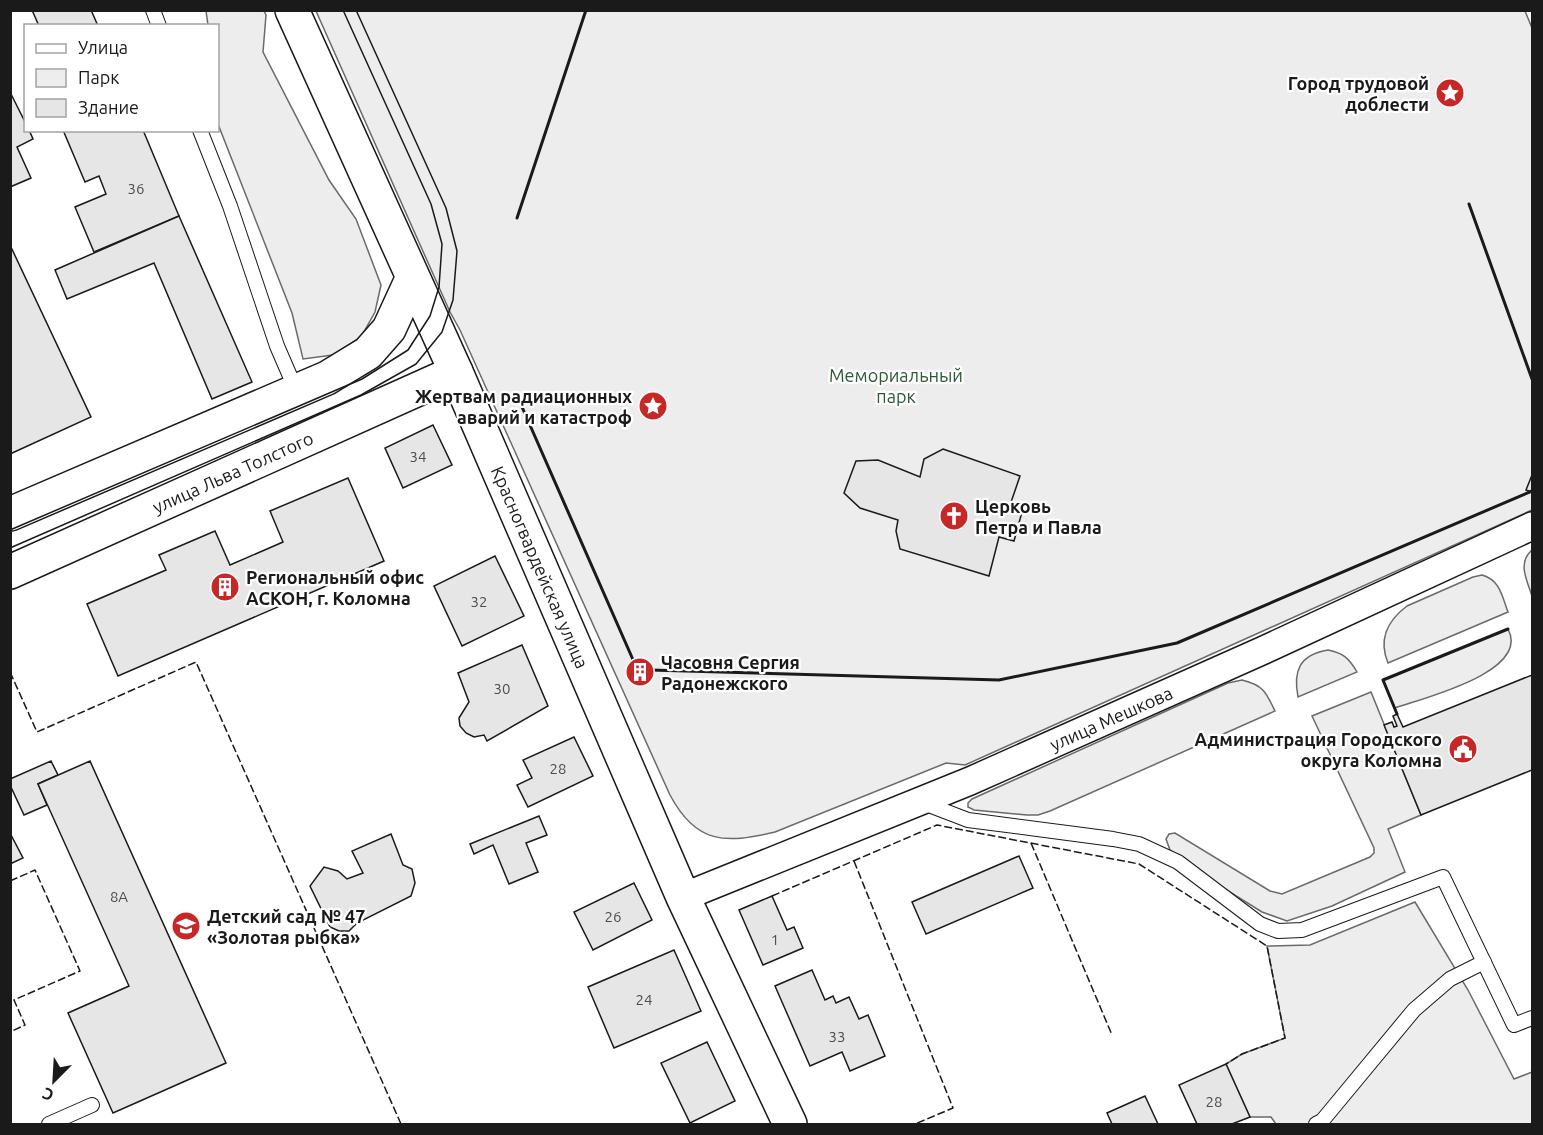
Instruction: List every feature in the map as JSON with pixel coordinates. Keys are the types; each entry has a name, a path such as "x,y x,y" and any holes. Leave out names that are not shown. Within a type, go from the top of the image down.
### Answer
{"street":[{"name":"Красногвардейская улица","path":"292,10 456,372 683,897 790,1125"},
{"path":"10,514 327,378 368,352 389,329 412,279"},
{"name":"улица Льва Толстого","path":"10,572 456,372"},
{"name":"улица Мешкова","path":"683,897 919,802 1253,655 1533,526"}],"lane":[{"path":"201,132 230,206 277,346 296,390"},
{"path":"919,802 968,820 1138,844 1178,862 1260,924 1278,931 1302,930 1443,877 1515,1025 1533,1018"},
{"path":"1316,1125 1322,1121 1414,1010 1450,979 1484,962"},
{"path":"49,1125 92,1105"}],"green space":[{"path":"206,11 264,11 266,15 263,52 329,180 356,219 381,285 375,312 361,337 333,355 303,359 292,313 219,127 219,24 208,24"},
{"name":"Мемориальный парк","path":"316,11 1525,11 1532,28 1532,510 965,765 946,763 775,832 727,838 701,831 690,823 670,795"},
{"path":"1532,550 1532,596 1524,566 1527,555"},
{"path":"1482,575 1497,585 1508,612 1388,663 1384,638 1390,624 1400,612 1407,606"},
{"path":"1508,629 1511,644 1504,658 1490,670 1449,690 1395,708 1383,680"},
{"path":"1328,650 1345,657 1357,672 1298,697 1296,679 1300,666 1310,656"},
{"path":"1242,680 1255,684 1263,690 1275,711 1038,815 974,810 968,807 972,799 1228,683"},
{"path":"1371,692 1421,815 1388,829 1405,872 1332,906 1287,921 1262,912 1212,881 1170,850 1166,839 1169,834 1175,833 1270,891 1282,894 1370,857 1374,853 1374,848 1312,716"},
{"path":"1415,902 1468,990 1514,1079 1532,1072 1532,1124 1276,1124 1271,1117 1250,1117 1226,1064 1242,1054 1285,1038 1267,946 1310,945"}],"building":[{"path":"32,10 91,10 97,24 38,24"},
{"path":"10,92 24,120 24,132 30,132 33,139 17,147 31,178 10,187"},
{"path":"64,132 144,132 179,216 94,252 75,207 106,194 99,176 85,182"},
{"path":"179,216 252,382 212,399 154,263 67,299 55,270"},
{"path":"10,245 91,417 10,454"},
{"path":"433,425 452,465 403,488 385,448"},
{"name":"Церковь Петра и Павла","path":"943,449 1020,476 1009,508 1022,512 1014,541 999,537 989,576 900,549 896,531 898,520 860,508 844,493 856,461 878,460 920,477 924,459"},
{"path":"1532,475 1532,492 1526,490"},
{"name":"Региональный офис АСКОН, г. Коломна","path":"348,478 384,561 118,676 87,604 166,570 159,555 215,531 230,565 283,542 270,511"},
{"path":"495,556 524,616 462,646 434,586"},
{"path":"522,645 548,706 487,741 484,735 474,737 466,733 460,726 459,718 469,702 458,673"},
{"name":"Часовня Сергия Радонежского","path":"634,662 652,671 646,683 628,673"},
{"name":"Администрация Городского округа Коломна","path":"1532,675 1532,770 1421,815 1384,725 1392,722 1394,727 1397,726 1393,716 1397,714 1403,727"},
{"path":"574,737 593,776 528,807 517,785 532,778 523,760"},
{"path":"51,761 58,775 38,784 47,805 24,815 10,785 10,779"},
{"path":"90,761 226,1063 113,1113 68,1013 129,986 38,784"},
{"path":"539,816 547,835 526,843 538,872 509,884 493,845 474,854 470,844"},
{"path":"10,833 23,858 10,864"},
{"path":"391,834 403,865 412,869 415,883 411,896 357,923 349,931 339,931 330,927 310,886 324,867 338,871 347,879 363,873 352,851"},
{"path":"1019,856 1033,888 926,934 912,902"},
{"path":"634,883 652,920 593,950 574,912"},
{"path":"772,896 787,930 794,927 803,948 763,965 739,910"},
{"path":"674,950 701,1011 614,1048 588,987"},
{"path":"812,970 825,1000 833,996 836,1003 849,997 859,1019 868,1015 885,1056 850,1071 842,1052 810,1066 775,986"},
{"path":"707,1042 735,1101 690,1123 661,1063"},
{"path":"1226,1064 1250,1117 1232,1124 1197,1124 1179,1085"},
{"path":"1145,1096 1158,1124 1112,1124 1107,1113"}],"tram line":[{"path":"10,530 362,379 408,350 430,316 439,287 442,244 431,204 343,10"},
{"path":"10,548 361,395 416,364 442,332 453,300 457,251 446,208 356,10"}],"fence":[{"path":"10,672 37,732 196,662 401,1124"},
{"path":"772,896 937,825 1139,864 1267,946 1285,1038 1242,1054 1226,1064"},
{"path":"1031,843 1112,1035"},
{"path":"854,861 953,1108 915,1124"},
{"path":"10,881 35,870 80,971 14,1000 25,1025 10,1032"}],"wall":[{"path":"517,218 586,10"},
{"path":"1469,204 1532,379"},
{"path":"522,407 634,662 637,663"},
{"path":"650,670 999,680 1177,643 1532,491"},
{"path":"1397,714 1383,680 1508,629"}],"place":[{"name":"Город трудовой доблести","path":"1450,93"},
{"name":"Жертвам радиационных аварий и катастроф","path":"653,406"},
{"name":"Церковь Петра и Павла","path":"954,516"},
{"name":"Региональный офис АСКОН, г. Коломна","path":"225,587"},
{"name":"Часовня Сергия Радонежского","path":"640,672"},
{"name":"Администрация Городского округа Коломна","path":"1463,749"},
{"name":"Детский сад № 47 «Золотая рыбка»","path":"186,926"}]}
